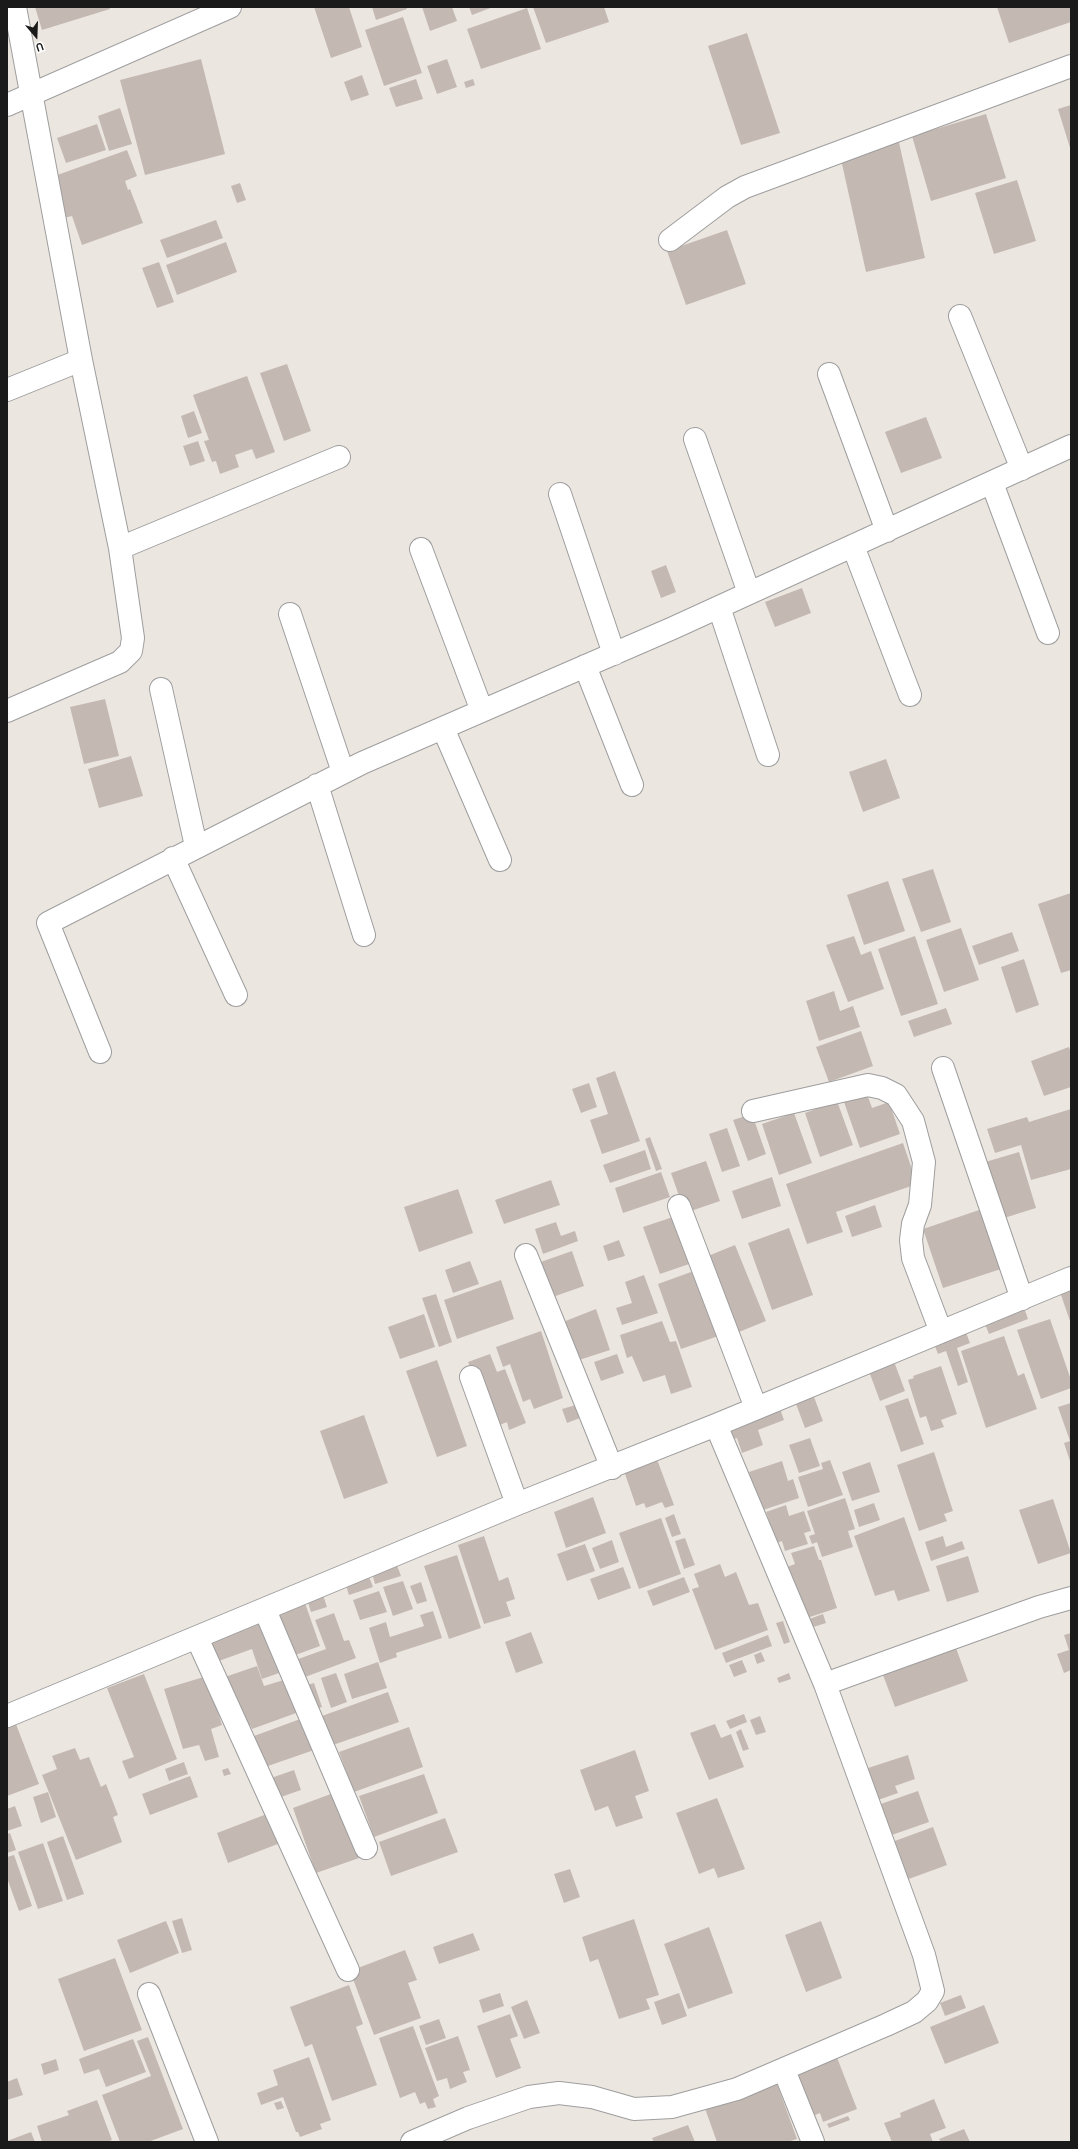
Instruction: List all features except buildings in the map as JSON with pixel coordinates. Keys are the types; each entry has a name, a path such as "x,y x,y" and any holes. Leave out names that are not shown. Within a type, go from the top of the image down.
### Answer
{"street":[{"path":"7,711 120,662 131,651 133,638 120,548 80,360 15,7"},
{"path":"7,105 230,7"},
{"path":"670,240 727,196 745,187 985,96 1071,66"},
{"path":"960,316 1022,469"},
{"path":"7,390 80,360"},
{"path":"829,374 887,531"},
{"path":"695,440 749,593"},
{"path":"100,1052 48,923 343,772 719,607 1071,446"},
{"path":"120,548 339,457"},
{"path":"992,483 1048,633"},
{"path":"560,494 614,654"},
{"path":"853,546 910,695"},
{"path":"421,549 482,711"},
{"path":"719,607 768,755"},
{"path":"290,614 343,772"},
{"path":"584,666 632,785"},
{"path":"161,689 196,846"},
{"path":"443,728 500,860"},
{"path":"317,786 364,935"},
{"path":"173,858 236,994"},
{"path":"943,1068 1022,1299"},
{"path":"753,1111 868,1085 882,1088 896,1095 905,1106 913,1120 924,1162 920,1205 913,1224 910,1240 913,1258 941,1332"},
{"path":"679,1206 756,1408"},
{"path":"526,1255 612,1468"},
{"path":"7,1716 517,1504 612,1468 1071,1278"},
{"path":"471,1377 517,1504"},
{"path":"412,2142 468,2118 529,2097 559,2093 592,2098 634,2109 672,2108 737,2089 784,2070 914,2012 927,2001 932,1991 932,1984 924,1955 825,1684 716,1425"},
{"path":"825,1684 1038,1606 1071,1598"},
{"path":"265,1610 366,1848"},
{"path":"197,1638 348,1970"},
{"path":"149,1994 207,2142"},
{"path":"784,2070 813,2142"}]}
